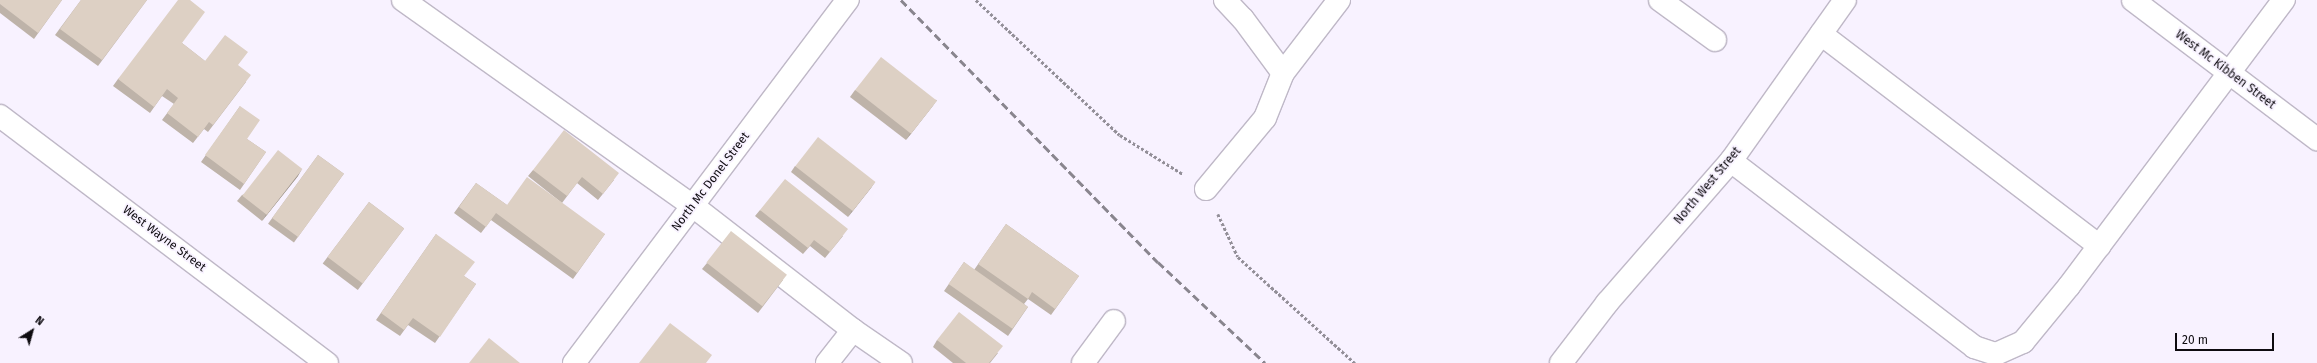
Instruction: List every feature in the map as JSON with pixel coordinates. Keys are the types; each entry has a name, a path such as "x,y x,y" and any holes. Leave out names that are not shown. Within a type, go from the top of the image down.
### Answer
{"street":[{"path":"403,0 693,206 853,330 901,363"},
{"name":"North Mc Donel Street","path":"574,363 848,0"},
{"path":"1225,0 1243,19 1283,73"},
{"path":"1206,189 1265,118 1283,73 1339,0"},
{"path":"1660,0 1715,40"},
{"name":"North West Street","path":"1561,363 1607,303 1731,161 1845,0"},
{"name":"West Mc Kibben Street","path":"2133,0 2317,140"},
{"path":"1731,161 1974,347 2000,358 2023,342 2099,246 2284,0"},
{"path":"1821,34 2099,246"},
{"name":"West Wayne Street","path":"0,116 327,363"},
{"path":"1083,363 1114,321"},
{"path":"827,363 853,330"}],"path":[{"path":"976,0 1120,135 1206,189 1238,256 1355,363"}],"building":[{"path":"0,0 62,0 38,33 0,4"},
{"path":"81,0 147,0 102,60 60,29"},
{"path":"178,0 190,0 205,12 182,43 205,61 225,35 248,52 238,65 251,75 213,125 209,122 198,137 167,113 178,98 167,89 154,107 118,79"},
{"path":"881,57 937,101 911,134 855,90"},
{"path":"240,106 260,120 247,139 266,152 244,184 205,155"},
{"path":"564,130 619,173 603,194 582,177 567,196 533,170"},
{"path":"818,137 876,182 853,211 795,166"},
{"path":"278,150 302,169 267,215 242,196"},
{"path":"318,155 344,174 298,237 272,218"},
{"path":"527,177 605,234 577,273 496,213 486,227 459,207 476,183 507,205"},
{"path":"785,179 848,229 830,252 814,240 808,248 760,210"},
{"path":"369,202 404,228 363,284 327,257"},
{"path":"1006,224 1079,276 1055,309 1032,292 1028,299 978,264"},
{"path":"731,231 787,275 762,306 706,263"},
{"path":"436,234 475,262 464,276 476,284 440,337 413,318 404,330 381,313"},
{"path":"964,262 1028,307 1012,329 949,284"},
{"path":"959,312 1003,346 989,363 966,363 937,340"},
{"path":"670,323 712,355 706,363 639,363"},
{"path":"489,338 520,363 469,363"}],"railway":[{"path":"901,0 1158,262 1265,363"}]}
